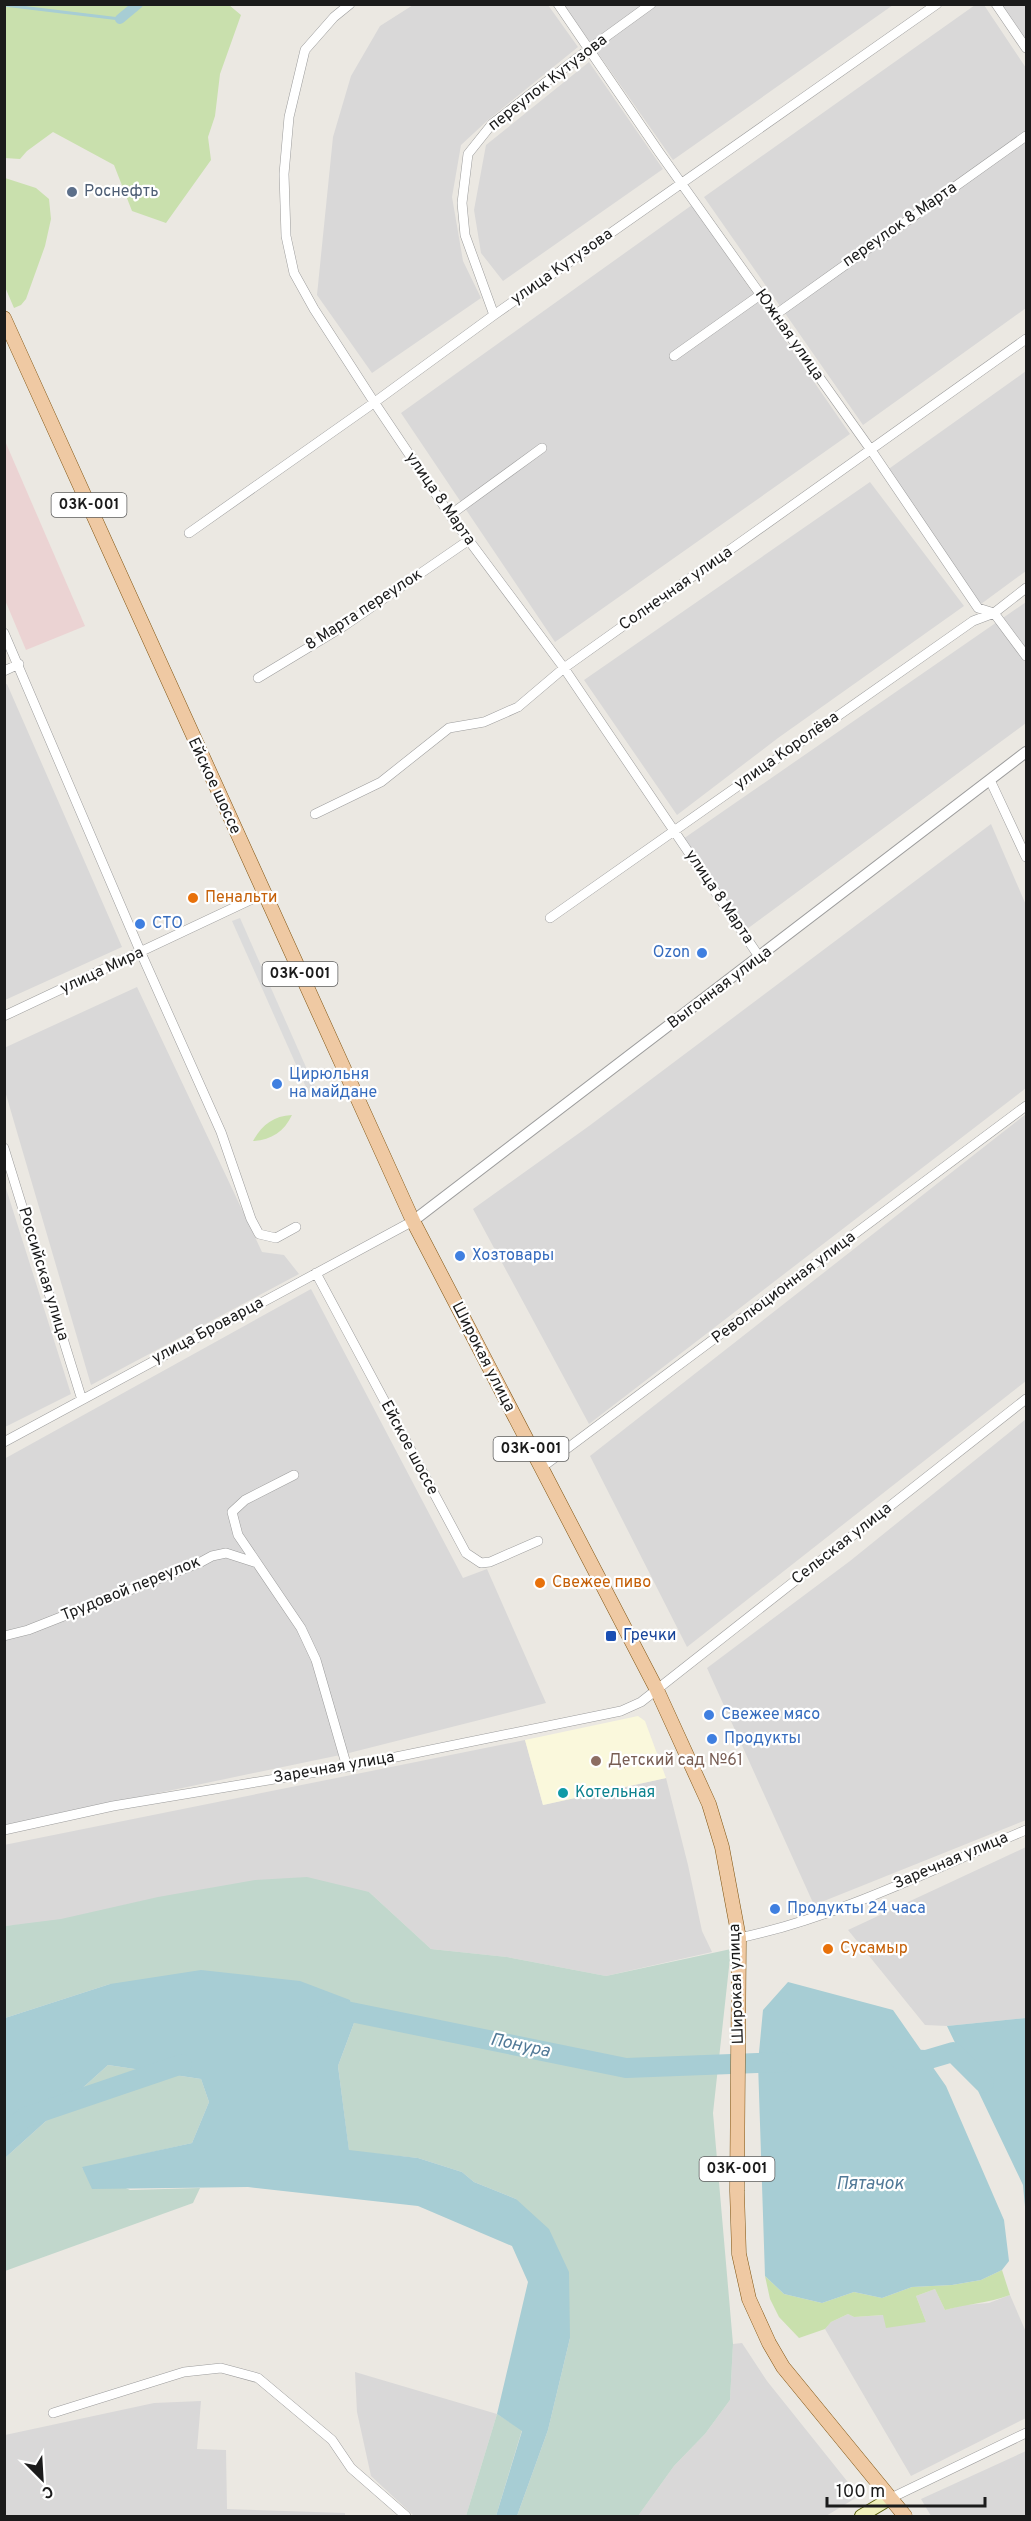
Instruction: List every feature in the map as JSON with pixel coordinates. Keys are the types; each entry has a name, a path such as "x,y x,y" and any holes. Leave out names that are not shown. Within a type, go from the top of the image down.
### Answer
{"main road":[{"name":"Ейское шоссе","path":"4,318 412,1221"},
{"name":"Широкая улица","path":"412,1221 657,1690 709,1804 722,1847 739,1938 736,2191 739,2254 748,2299 769,2343 809,2400 905,2517"},
{"path":"861,2517 891,2498"}],"street":[{"name":"улица 8 Марта","path":"350,4 334,17 305,50 289,117 284,174 286,236 294,273 314,309 450,515 564,668 760,958"},
{"name":"Южная улица","path":"558,4 760,295 871,450 978,608 994,613 1026,656"},
{"name":"переулок Кутузова","path":"494,315 465,235 462,203 468,154 492,124 651,4"},
{"name":"улица Кутузова","path":"189,533 494,315 937,4"},
{"path":"996,4 1026,48"},
{"name":"переулок 8 Марта","path":"775,315 1026,136"},
{"path":"674,356 760,295"},
{"name":"Солнечная улица","path":"315,814 381,782 448,728 484,722 518,707 564,668 1026,339"},
{"path":"450,515 542,448"},
{"name":"8 Марта переулок","path":"258,678 344,626 469,540"},
{"name":"улица Королёва","path":"550,918 973,621 994,613 1026,588"},
{"path":"4,633 141,953 221,1132 250,1219 259,1234 276,1238 296,1227"},
{"path":"4,671 19,664"},
{"name":"Выгонная улица","path":"412,1221 760,958 1026,752"},
{"path":"990,780 1026,857"},
{"name":"улица Мира","path":"4,1016 263,894"},
{"name":"Революционная улица","path":"541,1468 1026,1106"},
{"name":"Российская улица","path":"4,1148 82,1400"},
{"name":"улица Броварца","path":"4,1442 412,1221"},
{"name":"Ейское шоссе","path":"316,1273 466,1553 481,1563 490,1562 538,1541"},
{"name":"Сельская улица","path":"657,1690 1026,1399"},
{"path":"294,1475 245,1500 232,1512 238,1535 301,1628 316,1660 347,1767"},
{"name":"Трудовой переулок","path":"4,1636 28,1630 212,1556 226,1553 257,1563"},
{"name":"Заречная улица","path":"4,1830 113,1806 347,1767 621,1711 641,1702 657,1690"},
{"name":"Заречная улица","path":"739,1938 770,1932 815,1917 1026,1830"},
{"path":"53,2413 184,2372 221,2368 258,2378 332,2440 351,2468 406,2517"},
{"path":"891,2498 1026,2433"}],"shaded area":[{"path":"413,5 548,5 578,47 488,120 461,145 452,197 463,261 481,298 372,373 317,295 333,137 351,76 380,26"},
{"path":"564,5 893,5 673,160"},
{"path":"975,5 984,5 1026,68 1026,308 863,425 704,197"},
{"path":"1000,5 1026,5 1026,45"},
{"path":"589,62 663,169 503,281 481,253 474,210 486,145"},
{"path":"692,205 850,434 555,642 401,413"},
{"path":"1026,371 1026,571 981,604 883,473"},
{"path":"5,441 85,626 26,650 5,600"},
{"path":"870,482 964,606 778,738 677,815 584,680"},
{"path":"1026,602 1026,723 747,929 683,839"},
{"path":"7,684 122,947 5,1000 4,685"},
{"path":"991,824 1026,905 1026,1088 589,1424 473,1209 589,1126"},
{"path":"240,918 317,1092 310,1096 232,921"},
{"path":"137,987 262,1252 284,1255 299,1274 91,1385 5,1091 4,1048"},
{"path":"1026,1114 1026,1381 687,1647 590,1456"},
{"path":"4,1182 71,1394 5,1427 4,1427"},
{"path":"311,1289 463,1578 487,1569 546,1703 345,1754 5,1825 4,1459"},
{"path":"1026,1419 1026,1820 814,1905 707,1668 850,1561"},
{"path":"638,1716 645,1721 666,1778 543,1805 525,1740"},
{"path":"525,1740 543,1805 666,1778 702,1931 712,1952 606,1976 507,1957 431,1949 369,1892 5,1926 4,1845"},
{"path":"1026,1847 1026,2018 947,2026 925,2025 848,1930"},
{"path":"935,2289 945,2310 964,2305 989,2303 1010,2295 1026,2332 1026,2418 911,2476 825,2329 831,2322 848,2314 854,2317 884,2315 926,2322 916,2296"},
{"path":"742,2343 767,2381 859,2496 826,2516 638,2516 674,2466 705,2434 730,2400 733,2344"},
{"path":"355,2372 497,2414 466,2516 414,2516 371,2476 357,2412"},
{"path":"201,2401 197,2449 226,2450 227,2509 345,2513 345,2516 5,2516 5,2435 154,2403"},
{"path":"1026,2451 1026,2516 931,2516 921,2499"}],"green space":[{"path":"5,5 229,5 241,15 220,74 215,116 208,137 211,160 166,223 132,211 114,165 53,132 20,159 5,158"},
{"path":"5,178 36,188 49,199 51,219 45,246 26,299 14,308 5,287"},
{"path":"292,1115 276,1134 266,1139 253,1141 269,1122 279,1117"},
{"path":"307,1877 369,1892 431,1949 507,1957 606,1976 731,1949 713,2113 733,2344 730,2400 705,2434 674,2466 638,2516 517,2516 548,2430 570,2338 516,2199 474,2182 462,2172 418,2158 349,2151 338,2066 354,2023 110,1984 5,2018 5,1926 61,1919 158,1897 255,1880"},
{"path":"108,2065 201,2079 209,2102 192,2143 82,2168 130,2190 200,2188 193,2203 5,2271 5,2158"},
{"path":"1002,2270 1010,2295 945,2310 935,2289 916,2296 926,2322 886,2328 883,2315 854,2317 848,2314 831,2322 825,2329 799,2338 779,2317 770,2299 765,2276 784,2294 822,2303 854,2292 882,2298 912,2287 952,2285 981,2280"},
{"path":"497,2414 522,2430 496,2516 466,2516"}],"water":[{"path":"201,1970 300,1981 350,2000 354,2023 338,2066 349,2150 418,2158 462,2172 474,2182 516,2199 549,2229 569,2272 570,2338 548,2430 517,2516 496,2516 522,2431 497,2414 528,2282 512,2246 418,2206 248,2187 92,2189 82,2167 192,2143 209,2102 201,2079 108,2065 5,2158 5,2018 110,1984"},
{"name":"Пятачок","path":"788,1982 893,2010 946,2086 1004,2220 1009,2261 1002,2270 981,2280 952,2285 912,2287 882,2298 854,2292 822,2303 784,2294 765,2276 758,2063 763,2010"},
{"path":"1026,2018 1026,2217 1023,2185 947,2026"}],"waterway":[{"path":"120,19 138,4"},
{"path":"4,5 120,19"},
{"name":"Понура","path":"327,2015 341,2010 626,2068 782,2062"},
{"name":"Понура","path":"899,2059 926,2060 953,2052 984,2083"},
{"name":"Понура","path":"4,2133 26,2117 182,2064"}],"place":[{"name":"Роснефть","path":"72,192"},
{"name":"Пенальти","path":"193,898"},
{"name":"СТО","path":"140,924"},
{"name":"Ozon","path":"702,953"},
{"name":"Цирюльня на майдане","path":"277,1084"},
{"name":"Хозтовары","path":"460,1256"},
{"name":"Свежее пиво","path":"540,1583"},
{"name":"Гречки","path":"611,1636"},
{"name":"Свежее мясо","path":"709,1715"},
{"name":"Продукты","path":"712,1739"},
{"name":"Детский сад №61","path":"596,1761"},
{"name":"Котельная","path":"563,1793"},
{"name":"Продукты 24 часа","path":"775,1909"},
{"name":"Сусамыр","path":"828,1949"}]}
